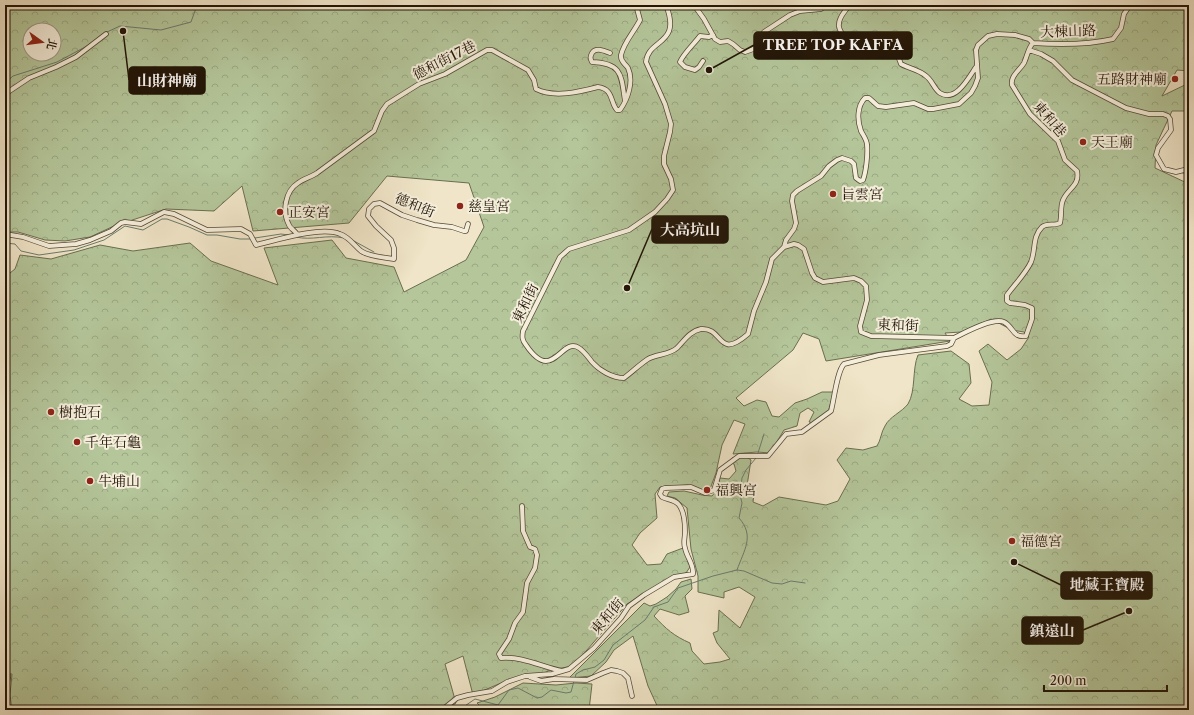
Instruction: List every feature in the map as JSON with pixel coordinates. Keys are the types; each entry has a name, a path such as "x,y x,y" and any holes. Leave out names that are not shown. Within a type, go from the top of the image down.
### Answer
{"street":[{"path":"625,101 630,84 628,68 621,61 621,56 625,44 640,20 636,5"},
{"name":"東和街","path":"442,710 450,702 468,694 492,691 507,682 528,676 552,674 564,671 594,648 621,618 629,606 644,595 674,578 693,574 694,567 686,554 684,546 685,532 682,513 676,502 662,497 660,494 662,489 691,487 705,493 710,492 714,490 720,470 739,456 768,456 786,434 802,432 831,411 839,374 844,364 880,355 947,346 951,344 954,338 867,335 862,332 860,326 867,300 866,286 861,281 854,278 823,282 815,278 804,249 794,244 784,247 772,259 766,282 754,311 748,334 734,344 730,345 723,343 712,332 701,329 694,332 675,349 650,358 624,378 614,377 597,368 578,347 571,346 564,349 553,360 546,361 540,360 527,346 523,340 523,331 530,314 560,257 569,249 629,230 654,212 667,199 673,190 671,179 664,164 664,156 671,124 646,62 650,52 669,34 671,23 666,5"},
{"path":"694,5 715,39 720,42 728,42 733,44 745,52 756,48 764,32 790,15 800,11 821,9 825,5"},
{"path":"850,5 847,11 840,18 838,25 841,32 849,41 855,44 866,43 883,38 889,42 894,49 901,64 926,75 939,92 945,95 953,95 961,88 977,66"},
{"name":"大棟山路","path":"1033,43 1074,44 1100,42 1113,39 1121,28 1124,14 1130,5"},
{"path":"5,94 28,78 76,57 106,34"},
{"path":"784,247 786,240 794,229 796,223 792,201 793,196 797,191 821,176 829,166 842,158 851,161 854,164 856,178 860,181 863,180 865,174 867,145 859,122 861,102 865,98 869,98 878,106 886,107 914,102 928,109 959,104 976,86 978,78 976,50 978,45 988,36 997,34 1015,35 1029,39 1033,43 1029,50 1041,54 1053,61 1072,80 1126,108 1149,114 1163,114 1168,116 1170,119 1171,130 1158,148 1156,155 1164,169 1176,172 1184,170 1189,174"},
{"path":"703,61 695,70 686,67 680,62 700,36 709,37 713,35"},
{"path":"610,53 597,49 590,56 590,59 592,62 603,63 616,69 622,79 625,101"},
{"name":"德和街17巷","path":"296,235 289,225 286,214 286,202 292,188 299,182 317,173 374,131 382,111 387,104 419,84 445,74 487,50 492,50 528,70 532,75 536,89 540,91 558,94 571,93 598,87 607,91 612,98 614,107 617,110 620,110 625,101"},
{"name":"東和巷","path":"954,338 977,327 995,321 1003,322 1020,337 1026,336 1032,319 1032,308 1026,305 1010,303 1007,301 1007,295 1030,263 1034,242 1041,228 1060,223 1063,199 1076,183 1077,171 1066,160 1058,141 1030,114 1012,85 1011,81 1024,63 1029,50"},
{"name":"德和街","path":"5,234 23,237 49,246 76,244 111,231 121,223 126,222 142,224 164,212 174,214 207,230 241,229 250,234 256,245 324,230 339,233 368,254 394,260 394,248 391,240 368,216 369,209 374,204 380,203 402,215 434,225 452,227 466,231 468,224"},
{"path":"522,506 524,535 537,555 535,568 528,583 523,612 515,623 509,639 499,654 501,658 513,657 564,671"},
{"path":"528,676 542,681 554,679 587,680 611,670 617,671 623,673 628,678 632,696"}],"green space":[{"path":"5,5 1189,5 1189,71 1177,70 1162,96 1189,83 1189,111 1172,111 1156,145 1155,168 1189,184 1189,710 659,710 648,686 633,636 614,650 606,662 591,676 569,678 644,603 650,606 656,604 667,597 681,582 691,579 692,589 685,596 689,612 679,615 660,609 654,616 670,632 690,643 692,651 704,664 730,659 717,643 713,633 718,631 719,610 740,628 755,597 739,587 724,592 724,598 698,592 698,576 691,549 687,508 675,498 667,496 669,492 684,491 712,496 717,490 720,478 729,479 736,471 734,464 731,463 732,458 745,456 751,460 746,492 754,495 753,502 763,506 779,497 826,505 838,501 850,479 837,460 846,448 863,450 877,446 887,423 908,404 912,393 918,355 951,351 969,364 971,383 959,399 972,406 989,405 992,382 979,351 988,344 1007,360 1021,349 1029,337 1024,332 1012,330 991,319 961,332 945,333 950,341 826,361 819,339 803,333 793,350 736,398 744,406 757,400 766,402 772,416 779,417 795,403 822,392 834,392 828,412 814,423 809,422 814,412 808,408 800,413 797,426 784,430 770,453 757,452 733,454 745,424 734,420 722,445 716,473 710,489 701,491 688,485 660,487 655,494 657,518 640,533 632,545 647,565 661,564 667,554 683,548 690,567 686,573 668,579 627,604 573,666 550,670 540,675 508,680 473,695 463,656 445,664 456,703 446,710 12,710 10,695 12,674 5,674 5,277 15,269 20,255 51,259 100,245 133,251 190,243 211,261 278,285 264,248 332,240 346,258 394,267 404,292 466,260 484,227 469,183 387,176 349,223 253,231 242,186 214,211 166,209 114,226 90,237 65,241 45,240 18,232 5,232"},
{"path":"5,671 11,675 7,696 10,705 9,710 5,710"},
{"path":"523,683 556,685 576,683 592,684 589,710 484,710 477,703 495,697"}],"waterway":[{"path":"107,32 120,26 161,30 191,22 196,8 205,5"},
{"path":"5,83 13,76 57,62 87,46 104,33"},
{"path":"5,243 15,244 21,251 39,255 74,250 104,240 125,226 143,230 162,219 167,219 207,235 251,239"},
{"path":"255,238 281,234 289,235"},
{"path":"296,237 344,238"},
{"path":"354,241 374,252"},
{"path":"758,453 764,434"},
{"path":"737,570 747,543 746,531 739,518 742,503 740,495 742,478 746,470 756,458"},
{"path":"575,678 576,674 583,670 595,667 604,660 613,645 645,620 654,607 668,602 678,588 713,576 737,570 744,571 772,583 782,584 791,581 805,583"},
{"path":"459,710 475,699 498,705 509,690 518,688 537,698 542,697 551,690 566,693 571,692 574,681"}],"place":[{"name":"山財神廟","path":"123,31"},
{"name":"TREE TOP KAFFA","path":"709,70"},
{"name":"五路財神廟","path":"1175,79"},
{"name":"天王廟","path":"1083,142"},
{"name":"旨雲宮","path":"833,194"},
{"name":"慈皇宮","path":"460,206"},
{"name":"正安宮","path":"280,212"},
{"name":"大高坑山","path":"627,288"},
{"name":"樹抱石","path":"51,412"},
{"name":"千年石龜","path":"77,442"},
{"name":"牛埔山","path":"90,481"},
{"name":"福興宮","path":"707,490"},
{"name":"福德宮","path":"1012,541"},
{"name":"地藏王寶殿","path":"1014,562"},
{"name":"鎮遠山","path":"1129,611"}]}
